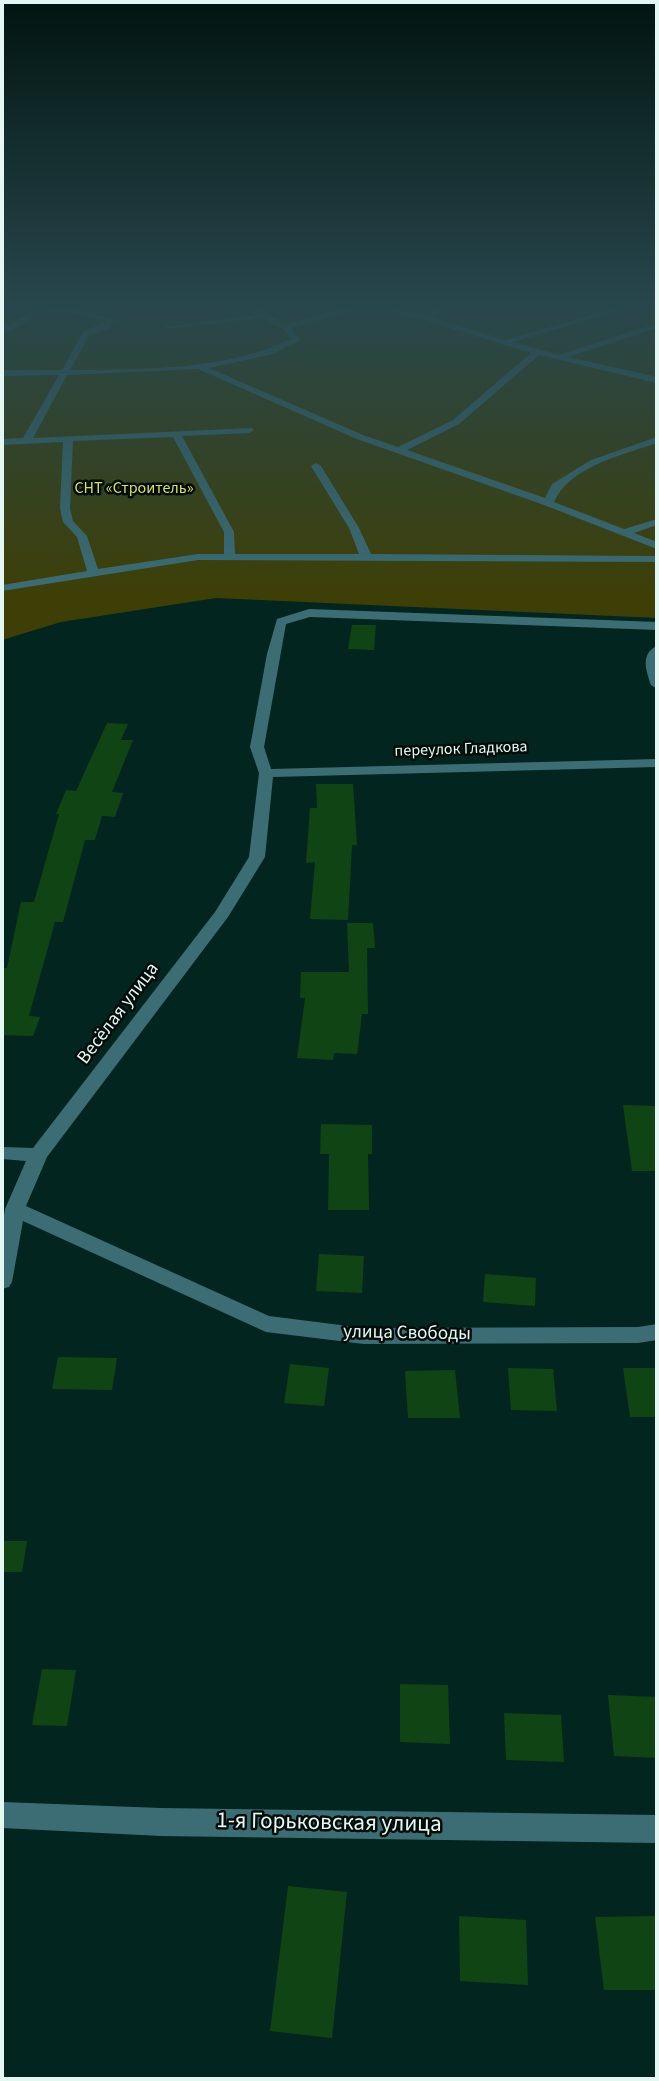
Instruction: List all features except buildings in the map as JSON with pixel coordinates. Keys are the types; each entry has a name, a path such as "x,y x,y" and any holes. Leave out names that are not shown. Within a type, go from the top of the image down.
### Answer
{"street":[{"path":"26,440 46,403"},
{"path":"285,403 398,451 548,503 657,546"},
{"path":"398,451 456,422 478,403"},
{"path":"2,442 249,430"},
{"path":"176,433 229,532 230,557"},
{"path":"68,439 65,508 68,522 82,536 93,573"},
{"path":"548,503 556,486 596,462 657,440"},
{"path":"316,466 354,528 367,559"},
{"path":"623,533 657,522"},
{"path":"2,587 198,557 657,559"},
{"name":"Весёлая улица","path":"2,1282 15,1209 38,1155 222,914 257,857 266,773 257,747 281,622 309,613 657,626"},
{"path":"657,650 650,662 657,685"},
{"name":"переулок Гладкова","path":"266,773 657,763"},
{"path":"2,1153 38,1155"},
{"name":"улица Свободы","path":"15,1209 266,1324 364,1336 638,1335 657,1332"},
{"name":"1-я Горьковская улица","path":"2,1815 161,1822 657,1829"}],"green space":[{"name":"СНТ «Строитель»","path":"2,403 657,403 657,618 216,598 61,622 2,640"}]}
